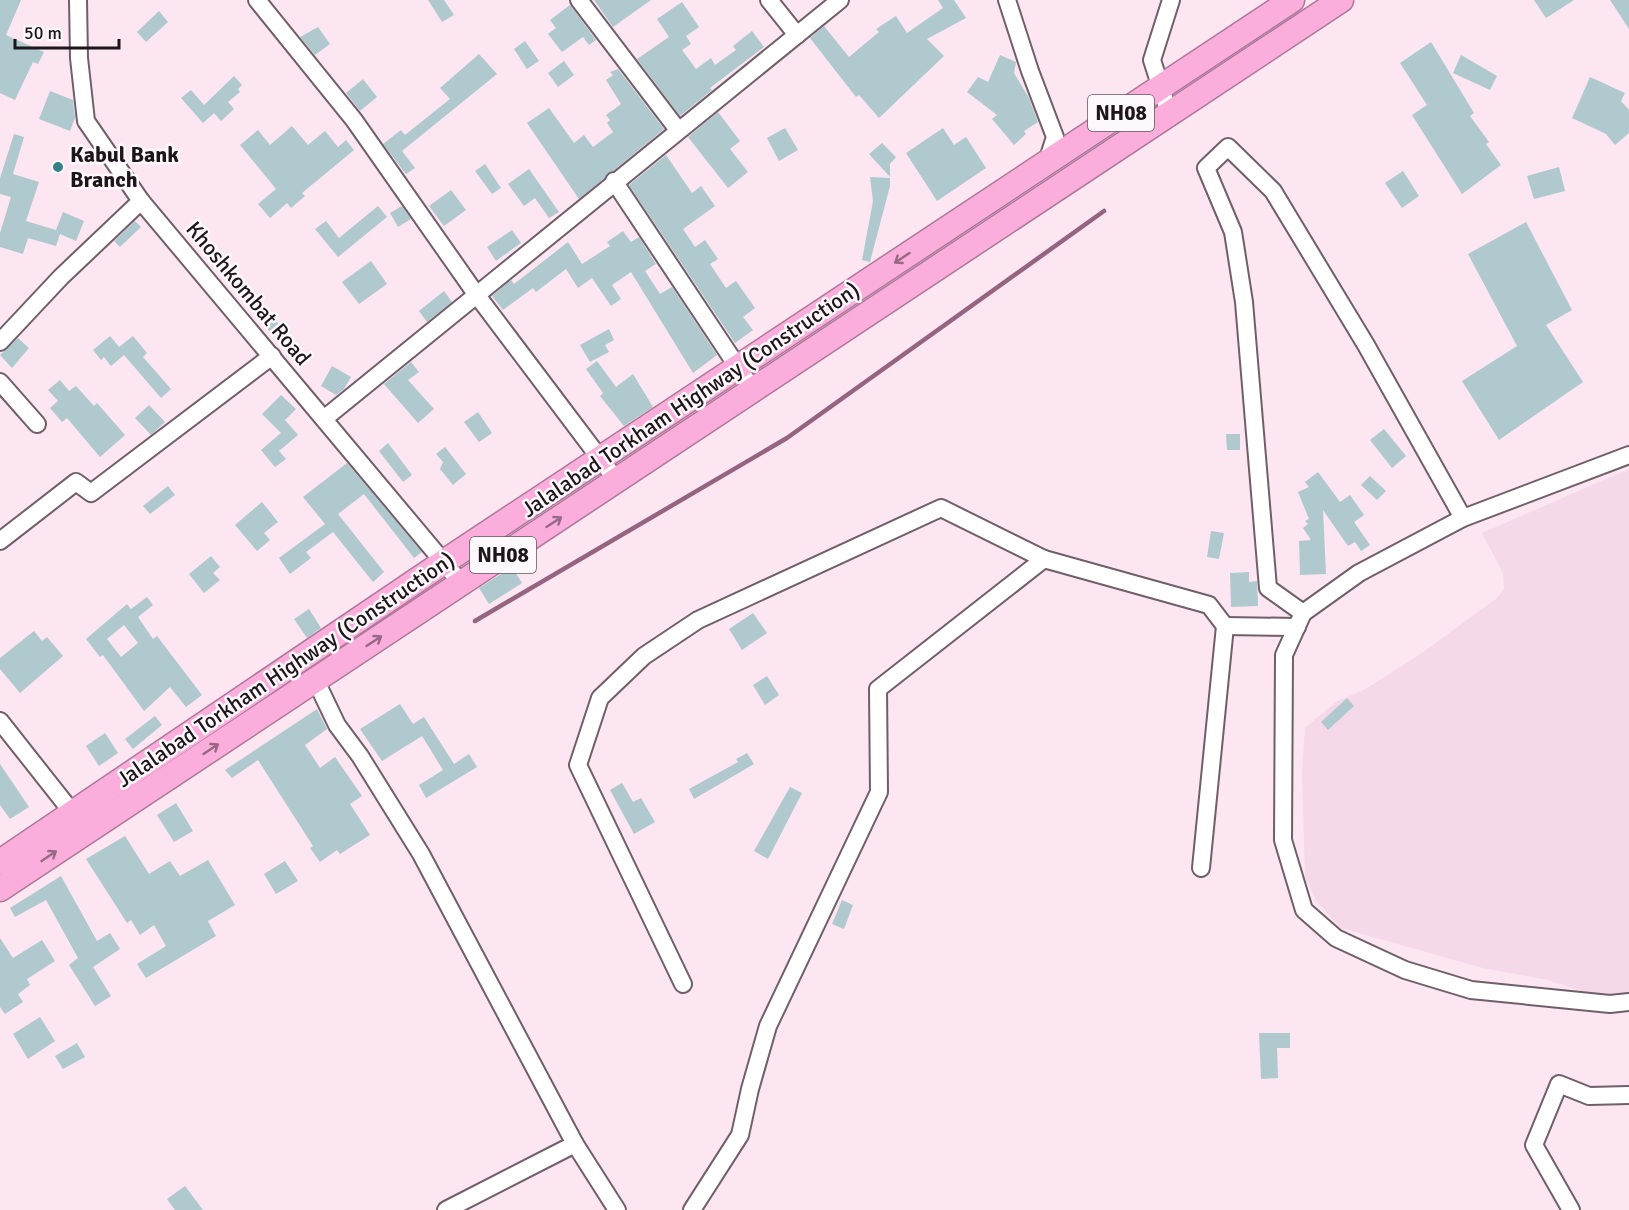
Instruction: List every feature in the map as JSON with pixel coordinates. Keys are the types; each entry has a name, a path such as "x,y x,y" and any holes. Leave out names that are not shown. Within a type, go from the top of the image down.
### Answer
{"highway":[{"name":"Jalalabad Torkham Highway (Construction)","path":"4,864 72,811 1292,0"},
{"name":"NH08","path":"0,889 1341,0"},
{"name":"NH08","path":"950,226 1006,221"}],"street":[{"name":"Khoshkombat Road","path":"78,0 79,58 86,121 141,201 461,583"},
{"path":"257,0 354,120 477,294 617,481"},
{"path":"579,0 678,130"},
{"path":"769,0 796,36"},
{"path":"325,418 614,181 840,0"},
{"path":"1007,0 1055,137 1047,162"},
{"path":"1169,113 1152,60 1171,0"},
{"path":"1300,620 1268,588 1244,302 1233,232 1206,168 1228,147 1273,191 1366,345 1463,518"},
{"path":"614,181 753,390"},
{"path":"0,342 61,277 141,201"},
{"path":"0,541 76,482 91,493 272,356"},
{"path":"0,382 37,424"},
{"path":"1629,455 1463,518 1359,573 1300,620 1284,655 1282,840 1304,910 1336,938 1405,970 1470,990 1610,1004 1629,1002"},
{"path":"683,984 578,765 600,698 644,656 698,620 940,508 1044,559 1209,605 1225,626 1201,868"},
{"path":"692,1210 740,1135 768,1026 879,792 878,689 1044,559"},
{"path":"1225,626 1300,620"},
{"path":"315,680 337,725 360,756 421,854 575,1144 616,1210"},
{"path":"0,721 87,831"},
{"path":"1572,1210 1534,1145 1559,1084 1589,1096 1629,1095"},
{"path":"446,1210 575,1144"}],"shaded area":[{"path":"1629,469 1629,994 1593,995 1548,980 1483,968 1341,928 1316,901 1305,876 1302,773 1305,728 1336,702 1367,688 1416,657 1496,599 1504,589 1503,573 1482,533"}],"building":[{"path":"0,0 21,0 6,35 44,52 38,64 33,62 15,100 0,93"},
{"path":"428,0 444,0 454,15 442,22"},
{"path":"594,0 651,0 613,27"},
{"path":"938,0 954,0 966,18 927,39 944,56 879,118 859,95 856,97 810,38 824,26 849,57 879,32 876,29 896,16 907,33 943,8"},
{"path":"1534,0 1574,0 1546,18"},
{"path":"1610,0 1629,0 1629,29"},
{"path":"682,2 699,27 686,36 691,44 682,50 696,69 711,58 715,65 736,50 733,46 752,31 764,47 710,88 712,90 680,116 637,59 669,37 657,19"},
{"path":"570,5 596,40 589,45 583,37 562,52 548,34 556,28 550,20"},
{"path":"159,11 168,22 146,42 137,32"},
{"path":"318,27 330,44 315,55 300,37"},
{"path":"525,41 539,61 527,69 514,49"},
{"path":"1431,42 1474,113 1470,116 1489,142 1486,144 1501,165 1462,194 1412,115 1427,105 1400,63"},
{"path":"479,54 497,74 402,151 415,168 406,174 383,144 401,130 405,135 450,99 440,88"},
{"path":"1000,55 1016,62 1014,73 1029,98 1038,122 1024,131 1026,134 1014,145 992,119 997,115 967,92 978,77 988,82"},
{"path":"1461,55 1497,76 1490,90 1453,73"},
{"path":"564,61 574,75 558,87 548,73"},
{"path":"618,69 664,129 579,199 527,123 549,108 574,143 584,135 593,147 613,132 607,123 610,120 606,115 621,104 606,80 613,75 610,72"},
{"path":"234,76 242,85 238,89 240,92 228,102 234,109 221,121 214,113 203,123 181,98 191,90 204,105"},
{"path":"1590,77 1625,93 1621,101 1629,110 1629,133 1615,145 1606,134 1572,118"},
{"path":"363,79 377,97 360,111 346,93"},
{"path":"50,91 73,100 75,118 70,131 39,119"},
{"path":"718,112 740,141 730,149 748,172 728,188 688,137"},
{"path":"292,126 308,145 325,131 338,147 346,140 354,150 302,193 305,196 291,208 287,203 270,218 258,204 276,189 240,145 258,130 270,145"},
{"path":"785,128 798,150 779,161 767,138"},
{"path":"943,128 954,145 966,137 986,168 937,201 906,153"},
{"path":"14,134 24,137 13,174 39,182 26,221 56,230 63,212 84,221 76,241 60,234 56,246 28,238 23,254 0,247 0,233 11,197 0,194 0,178"},
{"path":"882,143 896,157 890,164 890,177 869,154"},
{"path":"666,155 692,193 701,186 715,206 683,229 695,247 705,240 718,259 710,264 726,288 736,281 755,308 743,317 753,330 735,343 629,185"},
{"path":"485,164 501,188 492,194 475,171"},
{"path":"1559,167 1565,191 1534,199 1527,176"},
{"path":"529,169 559,212 549,218 535,198 524,206 508,184"},
{"path":"1403,171 1419,196 1402,208 1385,183"},
{"path":"870,177 890,178 890,186 870,262 862,260 873,201"},
{"path":"451,190 466,210 444,226 429,206"},
{"path":"378,206 387,217 338,257 315,229 326,221 339,238"},
{"path":"402,206 411,219 398,227 390,213"},
{"path":"135,221 141,227 120,247 114,241"},
{"path":"1526,222 1572,310 1546,325 1583,382 1499,440 1462,381 1517,346 1468,254"},
{"path":"512,230 521,243 496,261 487,247"},
{"path":"623,231 631,242 639,237 656,264 645,271 660,294 672,287 717,355 693,373 631,272 612,285 621,299 611,306 592,278 578,288 566,269 536,292 533,288 503,310 492,296 511,280 514,284 568,242 582,264 610,246 607,242"},
{"path":"371,261 387,284 359,304 342,282"},
{"path":"444,291 452,302 427,322 419,311"},
{"path":"267,311 288,335 280,343 259,319"},
{"path":"609,329 614,340 605,345 609,352 590,362 580,345"},
{"path":"110,336 119,347 133,336 147,353 143,357 171,389 161,398 124,355 111,366 104,357 101,360 93,350"},
{"path":"18,338 29,348 12,368 0,355"},
{"path":"597,361 616,387 633,374 653,407 624,426 600,396 603,393 586,369"},
{"path":"411,362 419,372 408,380 434,409 418,423 384,384"},
{"path":"332,366 351,377 344,389 336,395 321,386"},
{"path":"60,380 69,391 76,386 94,406 97,403 125,435 100,457 67,418 62,422 50,408 58,401 48,390"},
{"path":"281,395 296,409 285,420 298,435 279,451 286,459 275,467 261,450 281,433 262,414"},
{"path":"149,405 165,422 151,435 135,418"},
{"path":"478,412 492,433 479,442 464,422"},
{"path":"1384,429 1406,456 1392,468 1370,440"},
{"path":"1226,434 1240,434 1240,450 1227,450"},
{"path":"388,443 412,475 403,482 379,451"},
{"path":"445,447 466,474 453,485 440,469 443,462 436,454"},
{"path":"347,463 422,552 414,558 364,494 338,514 384,572 373,582 333,532 306,552 311,558 290,574 279,558 325,524 303,497"},
{"path":"1318,472 1340,502 1350,495 1364,515 1354,522 1370,545 1361,551 1355,542 1348,546 1323,510 1326,574 1300,575 1299,541 1311,540 1303,528 1308,524 1305,521 1309,519 1298,492 1309,487 1305,482"},
{"path":"1370,476 1386,491 1377,500 1361,485"},
{"path":"168,486 175,495 150,514 143,506"},
{"path":"262,502 278,522 264,533 270,540 257,551 235,525"},
{"path":"1211,531 1224,533 1219,559 1207,557"},
{"path":"211,556 220,567 213,573 220,580 204,593 189,574"},
{"path":"512,567 522,583 489,604 479,588"},
{"path":"1249,572 1249,582 1257,581 1258,606 1231,607 1230,573"},
{"path":"147,597 153,605 138,617 153,639 157,636 202,695 186,707 170,687 144,711 103,655 100,657 86,639 127,604 131,609","holes":["124,625 138,643 121,657 107,639"]},
{"path":"309,609 321,628 307,638 294,619"},
{"path":"753,613 767,633 742,650 729,629"},
{"path":"34,631 42,641 47,637 63,656 20,693 0,669 0,658"},
{"path":"767,676 779,695 765,705 753,685"},
{"path":"1347,698 1354,706 1328,730 1321,722"},
{"path":"400,704 413,724 424,717 454,764 469,754 477,767 426,798 419,785 443,770 422,736 382,761 360,729"},
{"path":"317,709 327,729 305,745 320,768 335,757 362,796 350,804 370,835 340,854 337,850 320,862 310,848 313,846 258,760 232,778 225,770"},
{"path":"155,716 162,725 133,749 125,739"},
{"path":"105,733 118,753 99,766 86,746"},
{"path":"747,753 754,764 694,799 689,789 738,762 736,759"},
{"path":"0,764 29,807 10,819 0,805"},
{"path":"622,783 633,802 641,798 655,822 634,834 610,790"},
{"path":"790,787 802,793 768,859 754,851"},
{"path":"176,803 193,831 174,842 157,815"},
{"path":"125,836 149,874 170,861 180,876 208,860 235,905 208,921 216,936 146,978 137,964 166,946 154,925 140,935 131,920 127,923 86,859"},
{"path":"285,861 298,881 276,894 264,874"},
{"path":"61,876 97,941 110,933 120,949 93,967 111,996 95,1006 69,965 78,958 46,900 15,917 10,908"},
{"path":"842,900 853,905 844,929 832,924"},
{"path":"0,938 13,958 42,940 55,961 27,979 30,985 18,994 23,1002 5,1014 0,1007"},
{"path":"40,1017 55,1041 28,1059 13,1034"},
{"path":"1259,1033 1290,1033 1290,1048 1277,1048 1278,1078 1261,1079"},
{"path":"77,1043 85,1057 63,1069 55,1056"},
{"path":"185,1186 203,1210 175,1210 167,1199"}],"waterway":[{"path":"475,621 787,438 1104,211"}],"place":[{"name":"Kabul Bank Branch","path":"58,167"}]}
